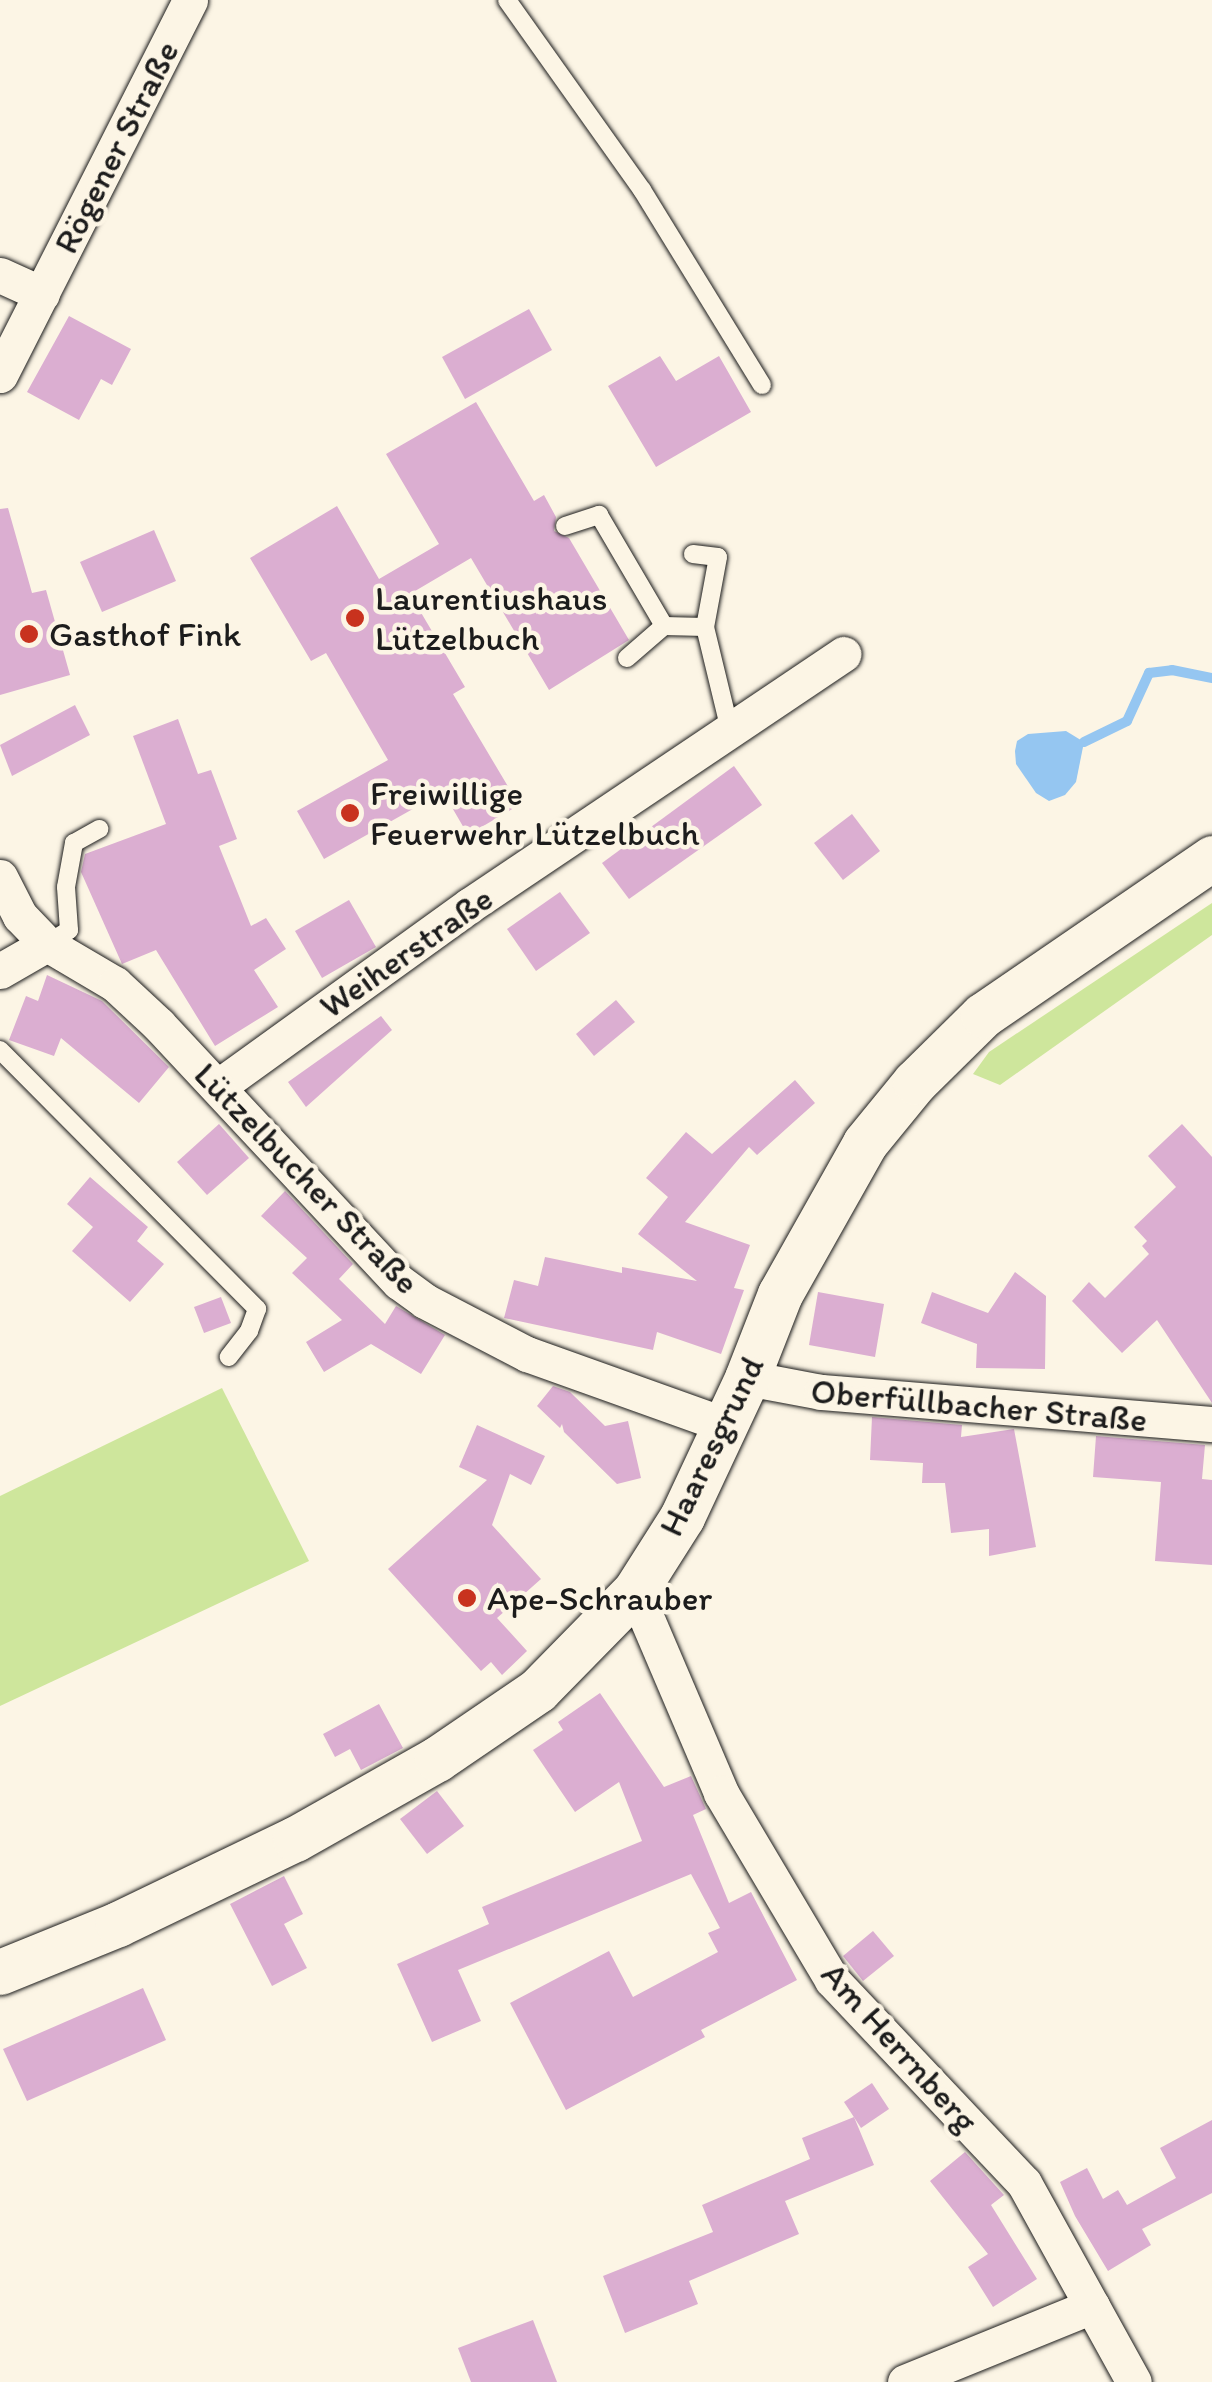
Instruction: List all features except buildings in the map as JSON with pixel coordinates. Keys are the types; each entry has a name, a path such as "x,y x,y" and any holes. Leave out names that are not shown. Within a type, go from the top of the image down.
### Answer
{"street":[{"name":"Rögener Straße","path":"42,294 190,0"},
{"path":"0,274 42,294 0,375"},
{"name":"Weiherstraße","path":"219,1086 470,905 844,654"},
{"name":"Haaresgrund","path":"0,1972 118,1924 277,1847 436,1759 538,1690 635,1591 682,1517 812,1230 865,1144 915,1082 984,1015 1212,858"},
{"name":"Lützelbucher Straße","path":"0,877 20,916 47,944 115,984 219,1086 399,1282 425,1301 528,1354 725,1425"},
{"path":"0,971 47,944"},
{"name":"Oberfüllbacher Straße","path":"748,1378 821,1392 1212,1424"},
{"name":"Am Herrnberg","path":"635,1591 720,1793 832,1980 1024,2183 1134,2382"},
{"path":"905,2382 1092,2306"}],"lane":[{"path":"507,0 642,190 762,385"},
{"path":"565,526 599,515 664,626"},
{"path":"694,554 718,557 705,628 730,730"},
{"path":"626,658 664,626 705,628"},
{"path":"47,944 68,930 66,888 74,843 99,829"},
{"path":"0,1050 257,1308 249,1331 229,1357"}],"green space":[{"path":"1212,903 1212,935 1000,1085 973,1074 989,1052"},
{"path":"222,1388 309,1561 0,1706 0,1496"}],"water":[{"path":"1066,731 1084,742 1076,782 1065,795 1049,801 1036,793 1016,764 1017,741 1028,734"}],"waterway":[{"path":"1084,742 1127,721 1149,673 1172,670 1212,678"}],"place":[{"name":"Laurentiushaus Lützelbuch","path":"355,618"},
{"name":"Gasthof Fink","path":"29,634"},
{"name":"Freiwillige Feuerwehr Lützelbuch","path":"350,813"},
{"name":"Ape-Schrauber","path":"467,1598"}]}
